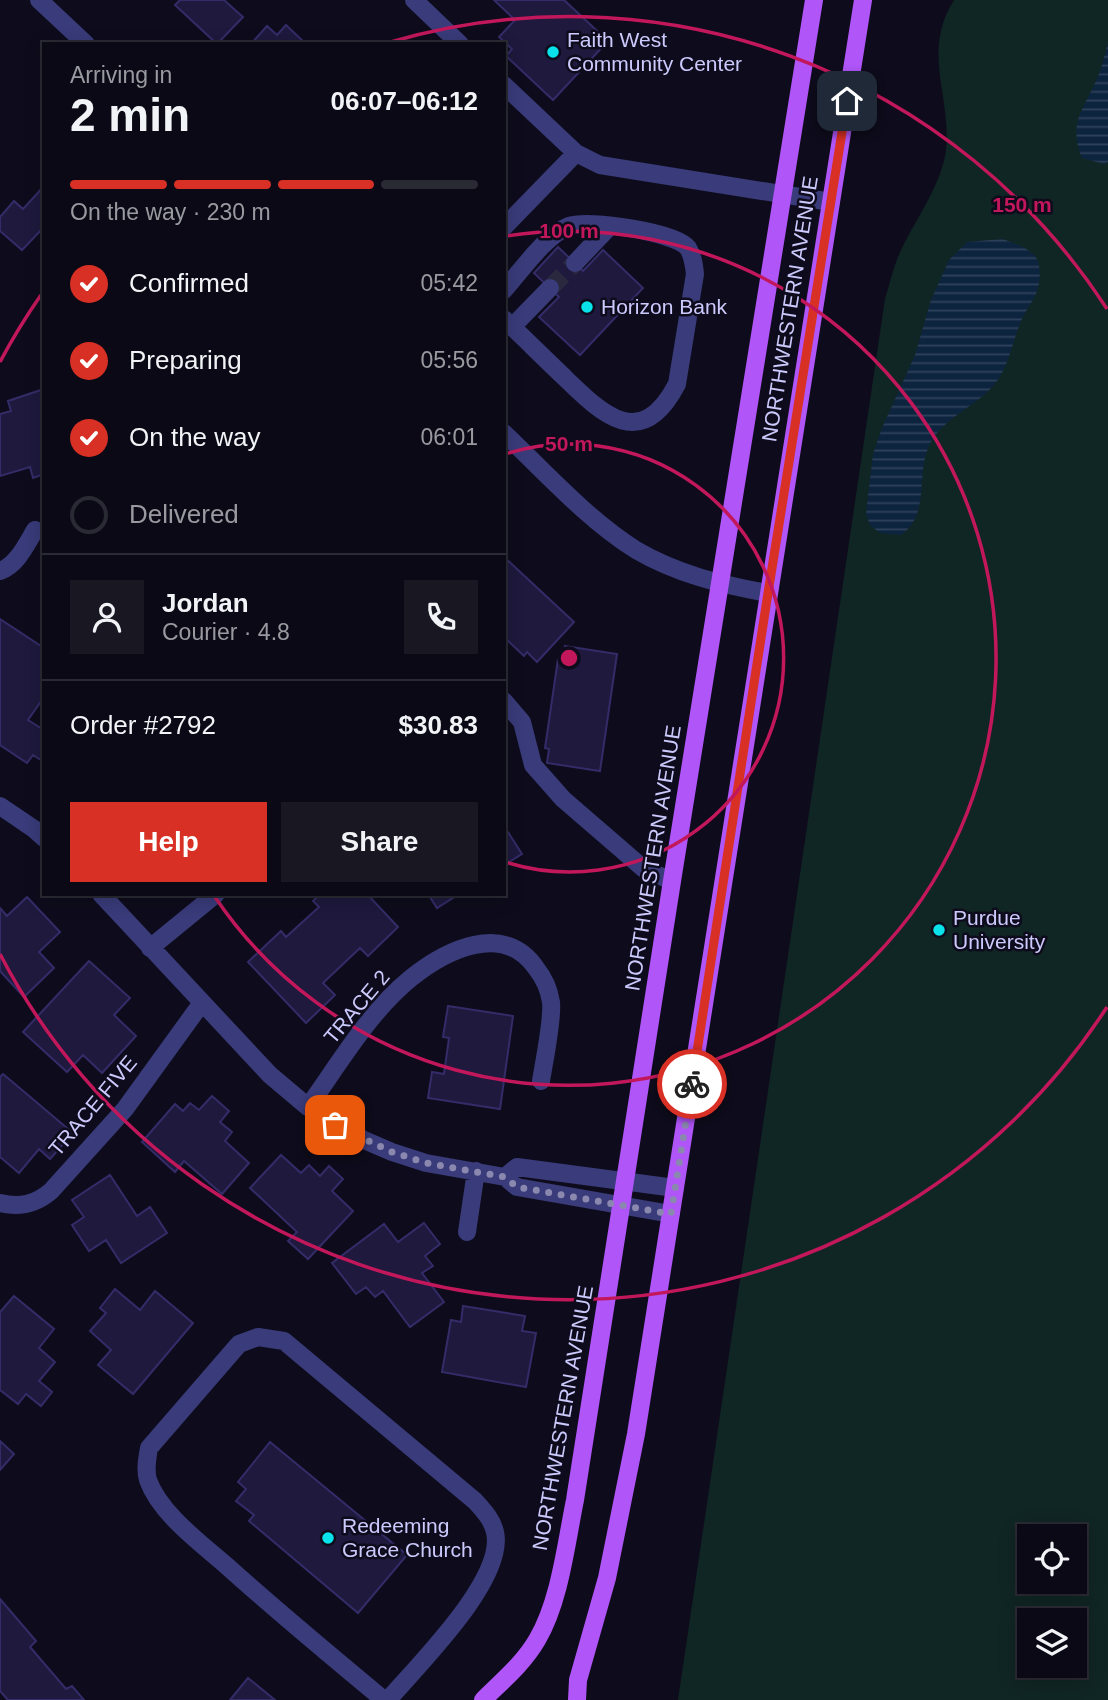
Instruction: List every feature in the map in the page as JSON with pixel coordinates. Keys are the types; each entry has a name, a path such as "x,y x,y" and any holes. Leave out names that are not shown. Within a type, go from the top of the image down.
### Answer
{"main road":[{"name":"NORTHWESTERN AVENUE","path":"483,1700 527,1655 546,1622 575,1500 814,0"},
{"name":"NORTHWESTERN AVENUE","path":"577,1700 578,1680 607,1578 633,1447 863,0"}],"street":[{"path":"39,0 84,42"},
{"path":"414,0 458,42"},
{"path":"506,87 576,153 600,165 831,202"},
{"path":"506,225 576,153"},
{"path":"506,288 554,235 571,225 610,226 673,237 687,247 693,259 695,274 677,384 660,409 650,417 635,421 620,420 607,415 597,409 508,323 550,289"},
{"path":"575,263 610,226"},
{"path":"506,435 593,517 636,550 677,570 720,584 768,593"},
{"path":"0,571 4,571 17,559 36,530"},
{"path":"506,703 522,722 533,765 563,799 644,869 672,881"},
{"path":"0,806 40,828"},
{"path":"103,896 270,1075 308,1107 335,1125 392,1152 426,1163 505,1177 517,1187 671,1214"},
{"path":"150,948 214,896"},
{"name":"TRACE 2","path":"308,1107 360,1034 411,978 458,949 479,943 500,942 517,949 531,960 545,981 551,1003 541,1081"},
{"name":"TRACE FIVE","path":"0,1203 26,1205 40,1200 51,1191 125,1109 201,1004"},
{"path":"505,1177 517,1167 676,1188"},
{"path":"467,1232 476,1171"},
{"path":"258,1337 284,1341 475,1500 489,1516 495,1532 495,1554 479,1588 467,1608 386,1700 279,1613 187,1531 165,1509 149,1481 146,1465 149,1448 239,1344 258,1337"}],"green space":[{"name":"Purdue University","path":"954,0 1108,0 1108,1700 678,1700 885,299 899,254 934,189 946,151 940,38 944,19"}],"water":[{"path":"1108,44 1108,162 1104,164 1082,158 1076,136 1082,109 1098,76"},
{"path":"1003,239 1027,250 1038,261 1040,278 1036,293 1021,321 999,378 986,393 944,426 931,442 926,454 920,504 910,526 901,535 880,533 870,525 866,514 873,454 915,355 931,300 949,260 967,242"}],"building":[{"path":"180,0 224,0 243,17 219,42 215,42 175,5"},
{"name":"Faith West Community Center","path":"494,0 564,0 608,41 553,100 506,56 512,49 499,37 515,20"},
{"path":"286,25 304,42 253,42 267,26 277,35"},
{"path":"42,188 42,229 22,250 0,231 0,217 14,201 23,209"},
{"name":"Horizon Bank","path":"558,247 583,271 603,250 643,288 580,355 539,317 559,297 534,273"},
{"path":"42,390 42,475 33,478 30,467 0,476 0,414 11,411 8,401"},
{"path":"506,559 574,622 537,662 527,652 524,656 506,639"},
{"path":"0,619 42,647 42,700 28,720 42,729 42,761 33,755 27,763 0,745"},
{"path":"565,646 617,654 600,771 547,763 549,749 545,748 558,659 563,660"},
{"path":"506,829 522,854 506,864"},
{"path":"318,896 369,896 398,927 368,956 360,948 323,983 335,995 306,1023 248,962 281,931 286,937 319,907 313,901"},
{"path":"429,896 456,896 437,908"},
{"path":"27,897 60,932 39,952 54,968 24,997 0,971 0,908 7,916"},
{"path":"89,961 130,998 114,1015 136,1036 102,1073 83,1055 67,1072 23,1032"},
{"path":"448,1006 513,1016 500,1109 428,1098 432,1072 444,1074 449,1038 443,1037"},
{"path":"3,1074 73,1133 50,1159 39,1149 19,1173 0,1157 0,1077"},
{"path":"212,1096 229,1111 220,1122 232,1132 225,1141 249,1163 222,1194 184,1161 175,1172 142,1142 175,1104 183,1111 190,1103 199,1110"},
{"path":"281,1155 301,1173 309,1165 320,1176 329,1166 343,1179 332,1191 353,1211 308,1259 288,1241 297,1232 250,1188"},
{"path":"110,1175 137,1216 150,1207 167,1233 121,1263 106,1240 89,1251 72,1225 84,1217 72,1200"},
{"path":"424,1223 440,1244 425,1256 433,1266 422,1273 444,1302 410,1327 383,1291 375,1297 366,1287 356,1294 332,1263 384,1224 398,1242"},
{"path":"115,1289 140,1310 155,1291 193,1323 133,1394 98,1365 111,1350 90,1331 106,1313 100,1308"},
{"path":"14,1296 54,1329 39,1348 55,1362 39,1381 52,1392 41,1406 26,1394 18,1404 0,1390 0,1312"},
{"path":"463,1306 525,1316 522,1331 536,1333 526,1387 442,1372 451,1320 461,1322"},
{"path":"0,1441 14,1454 0,1470"},
{"name":"Redeeming Grace Church","path":"270,1442 407,1555 358,1613 249,1521 254,1515 236,1501 246,1489 238,1482"},
{"path":"0,1599 36,1641 30,1647 66,1689 72,1686 84,1700 8,1700 0,1691"},
{"path":"248,1678 275,1700 230,1700"}],"tunnel":[{"path":"550,288 575,263"}],"way so far":[{"path":"335,1125 392,1152 426,1163 505,1177 517,1187 671,1214 692,1084"}],"place":[{"name":"Faith West Community Center","path":"553,52"},
{"name":"Horizon Bank","path":"587,307"},
{"name":"Purdue University","path":"939,930"},
{"name":"Redeeming Grace Church","path":"328,1538"}],"route":[{"path":"692,1084 847,101"}]}
